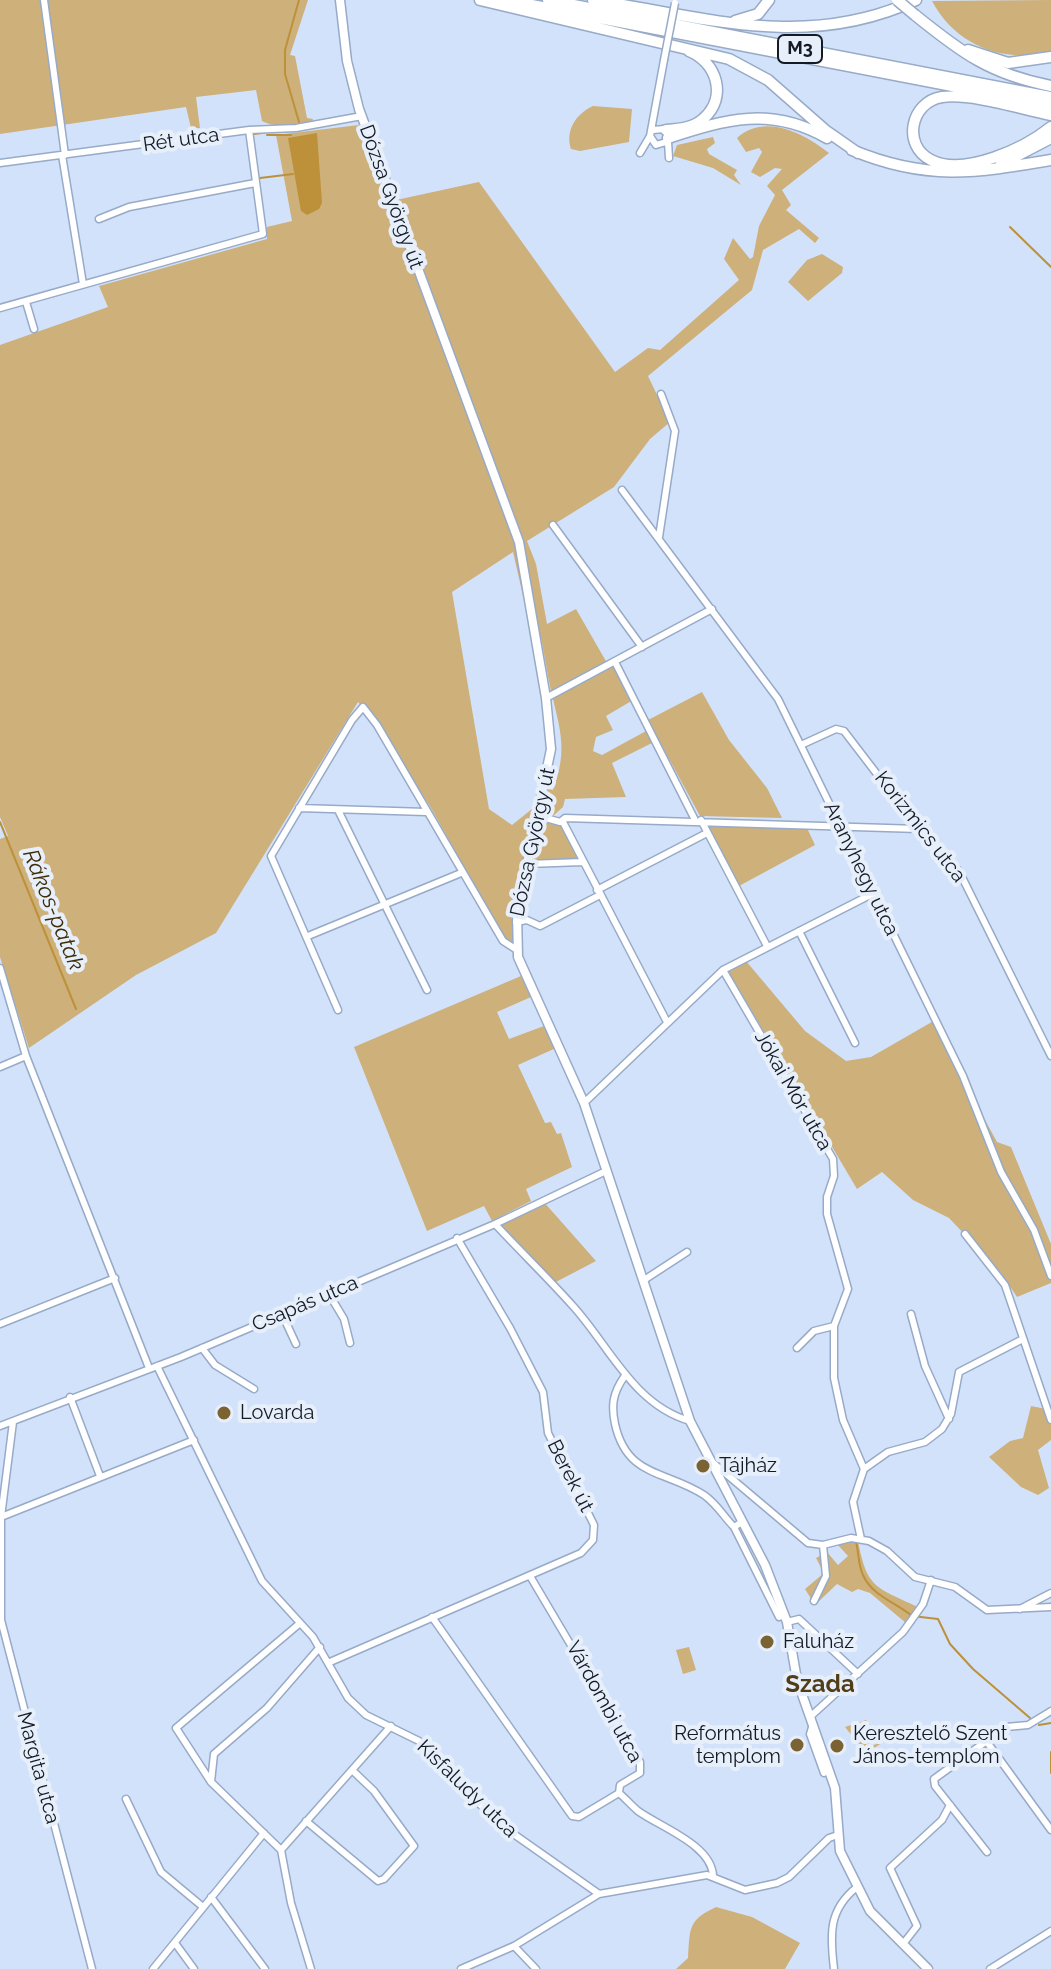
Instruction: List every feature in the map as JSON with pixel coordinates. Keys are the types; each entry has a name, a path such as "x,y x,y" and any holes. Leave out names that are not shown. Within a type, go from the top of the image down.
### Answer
{"highway":[{"path":"480,0 705,50 741,64 768,80 825,130 858,153"},
{"name":"M3","path":"506,0 1051,105"},
{"name":"M3","path":"548,0 1051,97"},
{"path":"593,0 720,22 782,29 816,27 875,16 916,0"},
{"path":"720,22 749,18 762,11 769,0"},
{"path":"897,0 989,69 1051,86"},
{"path":"919,18 965,49 989,59 1019,63 1051,57"},
{"path":"653,40 699,55 708,63 716,82 715,100 703,119 667,134"},
{"path":"1048,133 992,158 953,164 935,162 923,155 914,140 913,125 921,108 944,97 1051,115"},
{"path":"667,134 738,120 773,117 800,124 858,153 916,171 964,173 1051,160"},
{"path":"964,173 1014,159 1048,133"}],"main road":[{"name":"Dózsa György út","path":"340,0 347,61 362,116 519,542 546,698 551,763 516,922 517,950 527,981 584,1103 690,1421 738,1524 765,1565 786,1618 797,1680 835,1788 840,1851 870,1911 928,1969"}],"street":[{"path":"44,0 83,284"},
{"path":"667,134 657,145 640,153 651,133 675,1"},
{"path":"651,133 669,158 658,97"},
{"name":"Rét utca","path":"0,163 249,130 296,128 362,116"},
{"path":"0,308 263,234 249,130"},
{"path":"651,133 667,134"},
{"path":"99,219 129,207 255,183"},
{"path":"26,302 34,329"},
{"path":"659,537 675,431 661,394"},
{"name":"Aranyhegy utca","path":"622,490 770,686 963,1076 1001,1172 1034,1230 1051,1276"},
{"path":"553,525 642,647"},
{"path":"546,698 712,609"},
{"path":"615,662 767,946"},
{"path":"338,1010 271,856 363,707 377,725 503,941 517,950"},
{"name":"Korizmics utca","path":"801,745 836,729 844,731 919,829 959,871 1051,1056"},
{"path":"299,808 426,812"},
{"path":"338,810 427,990"},
{"path":"539,816 563,822 667,1022"},
{"path":"563,822 565,818 698,820 919,829"},
{"path":"516,922 527,920 540,926 705,834"},
{"path":"527,864 583,862"},
{"path":"308,936 461,873"},
{"path":"584,1103 723,970 872,894"},
{"path":"799,931 855,1043"},
{"path":"0,968 26,1054 149,1368"},
{"name":"Jókai Mór utca","path":"723,970 833,1159 834,1176 826,1201 827,1214 848,1289 834,1326 836,1388 850,1442 864,1469"},
{"path":"0,1067 26,1054"},
{"name":"Csapás utca","path":"0,1426 202,1348 495,1224 606,1171"},
{"path":"495,1224 574,1307 624,1377 671,1414 690,1421"},
{"path":"965,1234 1005,1285 1015,1309 1021,1340 1051,1420"},
{"name":"Berek út","path":"330,1662 587,1550 593,1540 594,1525 548,1433 543,1392 457,1238"},
{"path":"644,1280 687,1252"},
{"path":"382,1270 387,1281"},
{"path":"0,1324 115,1278"},
{"path":"329,1294 344,1319 350,1343"},
{"path":"282,1314 296,1344"},
{"path":"911,1314 925,1366 950,1419"},
{"path":"797,1348 814,1331 834,1326"},
{"path":"861,1539 853,1502 864,1469 888,1452 925,1442 950,1419 959,1372 1021,1340"},
{"path":"202,1348 215,1365 254,1389"},
{"path":"161,1373 166,1363"},
{"name":"Kisfaludy utca","path":"157,1366 262,1581 320,1647 344,1693 358,1708 419,1741 498,1823 526,1846 599,1894"},
{"path":"624,1377 613,1398 618,1435 627,1455 645,1469 703,1494 738,1524"},
{"path":"70,1397 100,1476"},
{"name":"Margita utca","path":"13,1422 1,1517 3,1632 92,1969"},
{"path":"1,1517 194,1440"},
{"path":"709,1460 805,1542 823,1545 861,1539 881,1546 915,1577 955,1587 987,1610 1051,1607"},
{"path":"814,1601 826,1576 823,1545"},
{"name":"Várdombi utca","path":"530,1576 640,1762 640,1773 620,1785 619,1793 641,1812 663,1823 698,1849 709,1860 713,1876"},
{"path":"813,1720 912,1620 931,1580"},
{"path":"1020,1609 1051,1593"},
{"path":"432,1617 576,1818 619,1793"},
{"path":"786,1618 797,1618 858,1674"},
{"path":"299,1624 176,1728 211,1782 281,1850 291,1903 311,1969"},
{"path":"211,1782 212,1756 267,1708 320,1647"},
{"path":"987,1852 935,1786 934,1779 1006,1727 1028,1725 1051,1711"},
{"name":"Dózsa György út","path":"813,1720 809,1730 824,1773"},
{"path":"281,1850 391,1726"},
{"path":"987,1742 1051,1830"},
{"path":"306,1821 376,1880 384,1879 414,1846 374,1791 352,1770"},
{"path":"126,1799 160,1870 203,1907"},
{"path":"903,1944 917,1926 890,1868 942,1820 950,1805"},
{"path":"153,1969 264,1833"},
{"path":"461,1969 514,1946 599,1894 713,1876 741,1890 762,1888 789,1877 829,1838 838,1835"},
{"path":"834,1969 833,1918 842,1900 857,1887"},
{"path":"211,1897 265,1969"},
{"path":"990,1969 1051,1931"},
{"path":"175,1943 194,1969"},
{"path":"514,1946 536,1969"}],"shaded area":[{"path":"0,0 308,0 290,55 295,56 307,118 313,119 311,124 292,126 262,121 256,90 196,97 200,128 191,128 186,107 0,134"},
{"path":"1051,0 1051,51 1016,55 983,48 968,40 942,17 932,1"},
{"path":"593,106 632,109 629,142 580,151 571,149 573,123"},
{"path":"359,125 387,202 479,182 615,372 648,348 660,350 739,280 724,259 733,238 750,259 753,257 759,226 775,195 767,186 782,169 775,168 760,177 751,172 762,152 759,148 746,152 737,138 748,131 772,126 796,133 829,153 782,190 791,205 786,210 819,238 815,243 799,229 763,250 752,290 648,376 670,422 650,439 614,487 527,541 536,564 547,624 576,609 607,663 617,668 633,700 606,716 613,730 596,737 593,751 602,755 648,730 654,742 612,763 626,797 565,799 563,807 553,816 544,815 548,789 553,790 561,762 561,738 539,630 534,612 527,613 513,552 452,592 489,809 512,825 537,805 518,890 512,943 504,938 431,808 378,725 358,702 216,933 136,975 29,1048 0,957 0,839 8,836 0,817 0,345 108,307 99,286 267,239 267,227 292,221 276,135"},
{"path":"317,133 322,203 319,209 307,215 301,211 288,138"},
{"path":"713,137 715,143 707,149 709,154 737,170 734,175 741,185 713,168 673,156 677,145"},
{"path":"822,254 843,267 842,273 808,301 788,282 807,260"},
{"path":"702,692 729,740 767,788 782,818 700,816 648,720"},
{"path":"545,820 562,826 578,860 531,861 539,825"},
{"path":"705,826 807,828 815,845 739,886"},
{"path":"746,961 805,1031 846,1061 871,1057 937,1019 963,1080 997,1142 1011,1147 1051,1244 1051,1283 1017,1297 1001,1273 949,1218 913,1200 882,1172 857,1189 728,971"},
{"path":"521,976 531,997 497,1012 509,1039 544,1026 556,1048 518,1065 545,1123 551,1122 557,1134 561,1133 572,1167 526,1189 531,1201 492,1221 484,1206 427,1231 354,1047"},
{"path":"543,1201 596,1261 554,1283 497,1225"},
{"path":"1031,1406 1051,1410 1051,1440 1038,1450 1049,1488 1038,1495 1021,1487 989,1457 1010,1441 1023,1438"},
{"path":"858,1541 870,1578 883,1590 918,1607 906,1623 870,1593 858,1589 852,1592 837,1584 815,1605 805,1589 824,1573 816,1558 827,1552 838,1565 848,1556 837,1544"},
{"path":"689,1647 696,1670 683,1674 676,1650"},
{"path":"866,1720 881,1737 868,1747 885,1741 866,1753 845,1727"},
{"path":"716,1907 752,1917 800,1943 785,1969 676,1969 688,1958 690,1932 695,1921"}],"waterway":[{"path":"299,0 285,50 285,74 299,122"},
{"path":"253,134 262,133"},
{"path":"267,135 291,135"},
{"path":"260,178 293,174"},
{"path":"1010,227 1051,267"},
{"name":"Rákos-patak","path":"0,822 76,1009"},
{"path":"856,1542 861,1571 872,1588 912,1616 938,1619 950,1644 973,1669 1030,1718"},
{"path":"1039,1725 1051,1723"},
{"path":"1051,1752 1051,1773"}],"place":[{"name":"Lovarda","path":"224,1413"},
{"name":"Tájház","path":"703,1466"},
{"name":"Faluház","path":"767,1642"},
{"name":"Református templom","path":"797,1745"},
{"name":"Keresztelő Szent János-templom","path":"837,1746"}],"district":[{"name":"Szada","path":"820,1685"}]}
